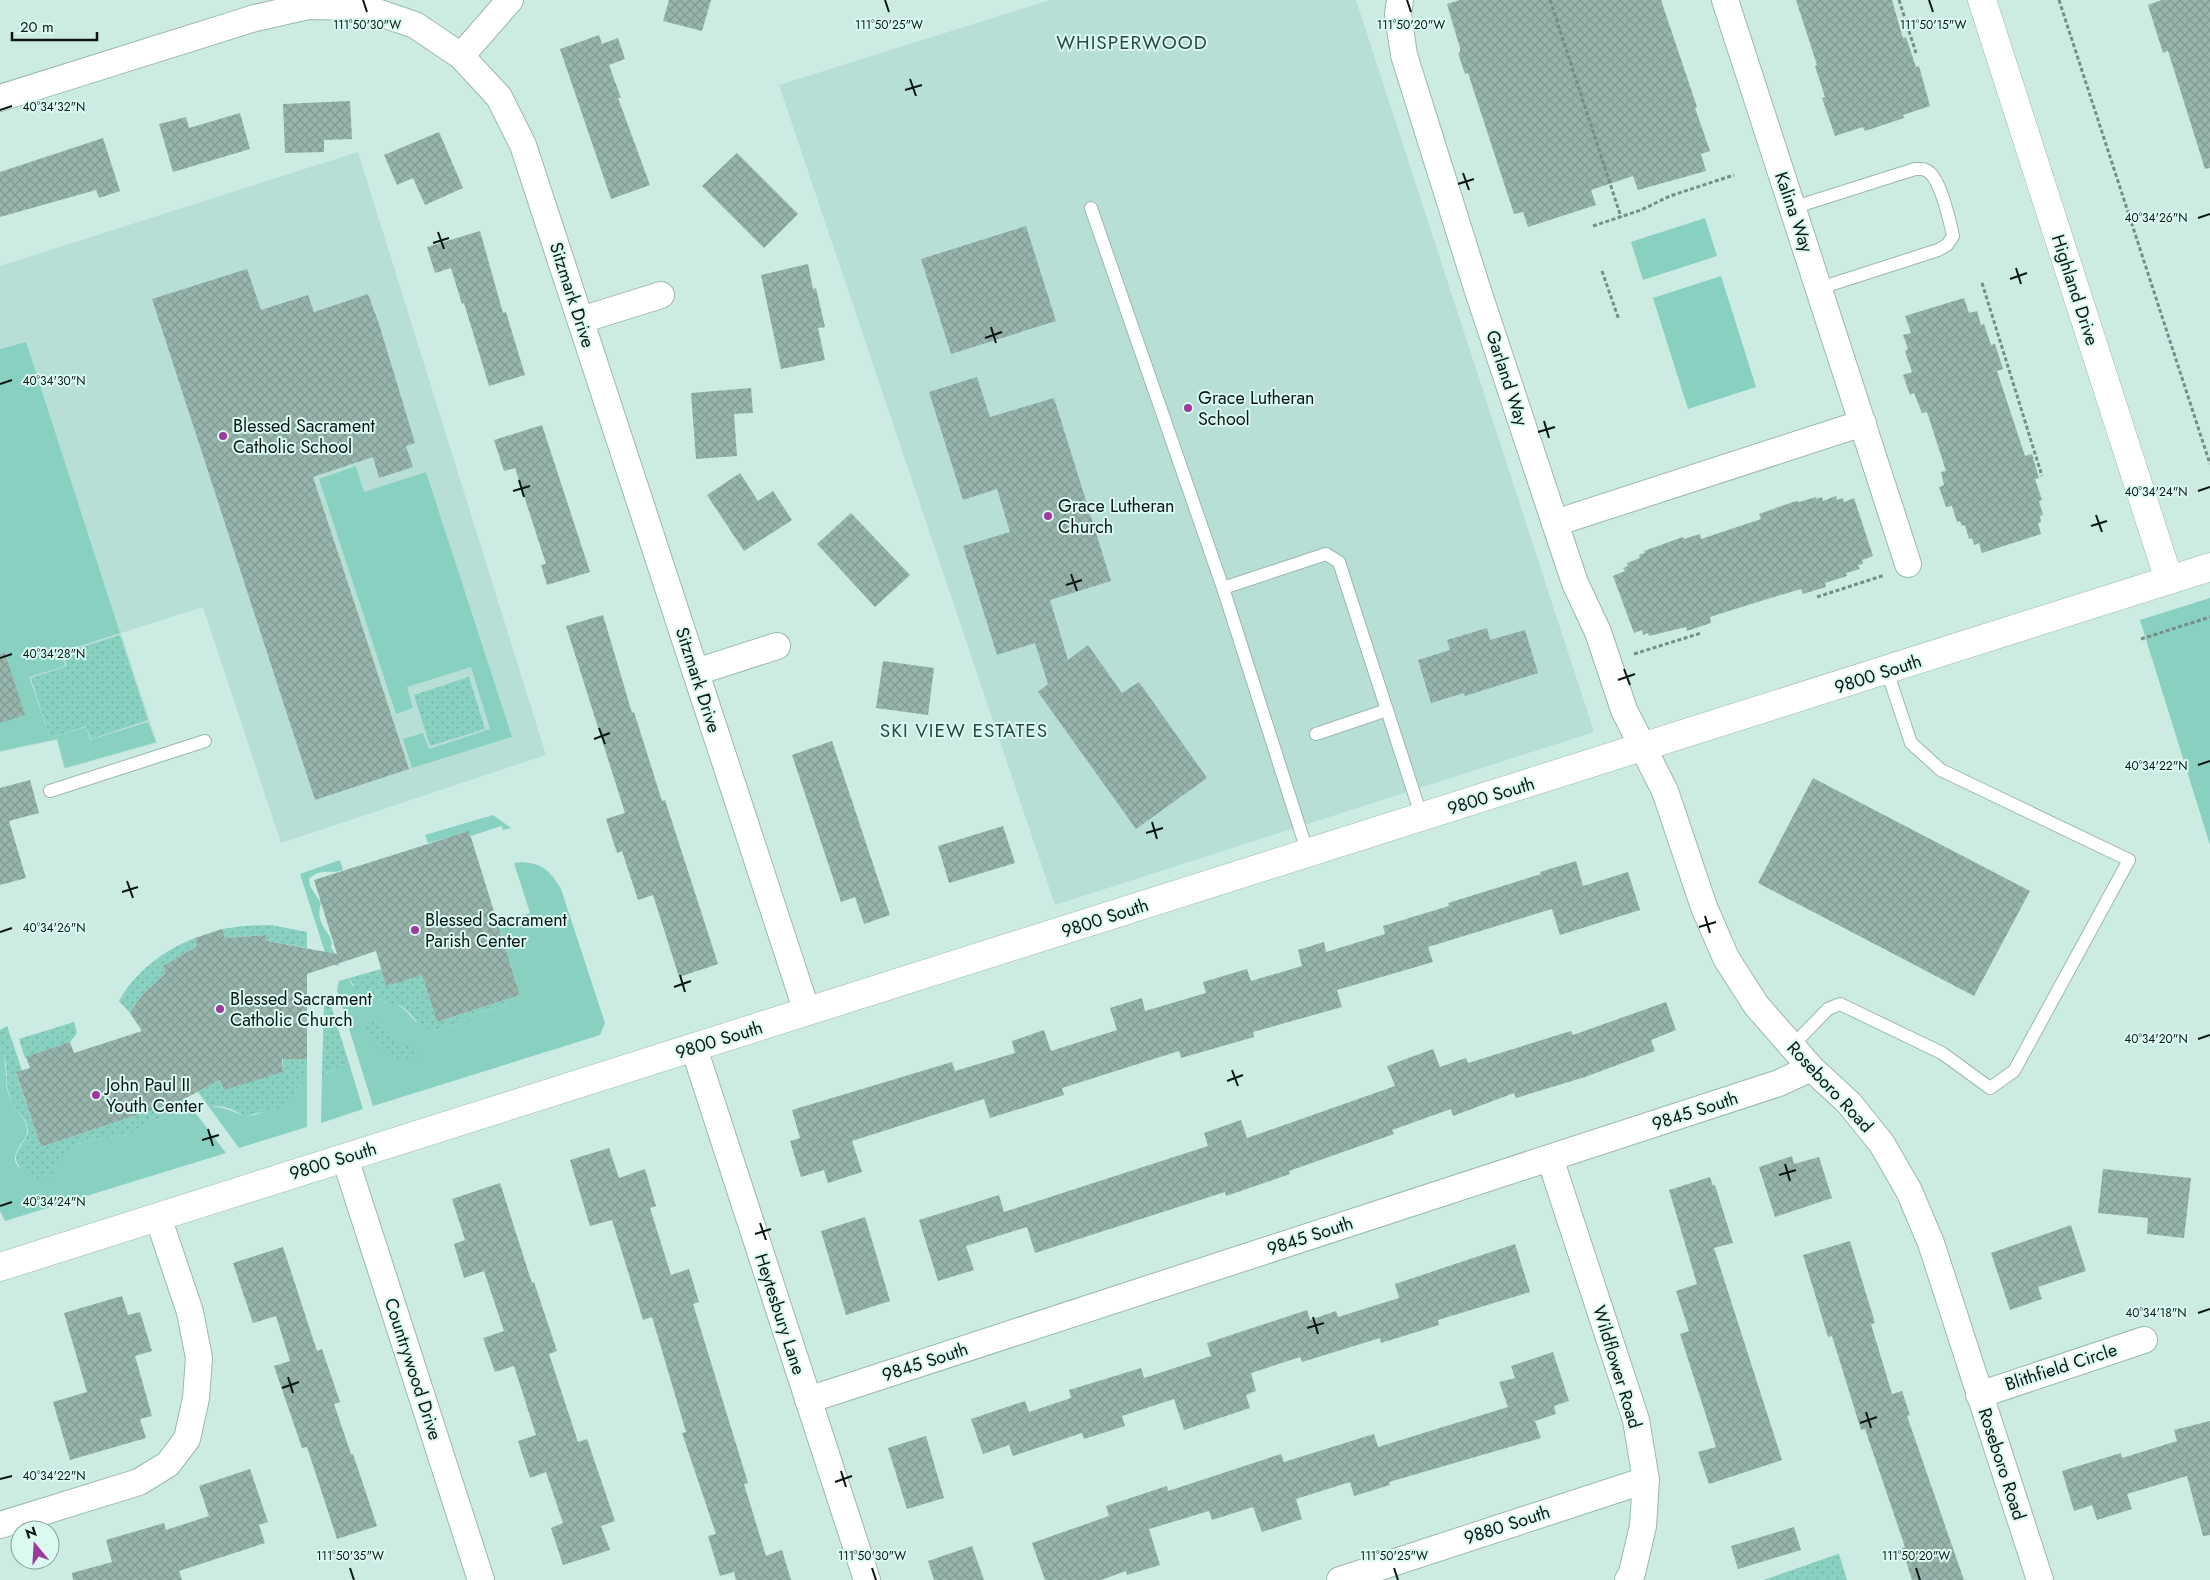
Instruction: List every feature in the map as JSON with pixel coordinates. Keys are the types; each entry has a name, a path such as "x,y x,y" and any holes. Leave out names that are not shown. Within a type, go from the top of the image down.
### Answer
{"street":[{"path":"461,56 510,0"},
{"name":"Garland Way","path":"1400,0 1398,14 1404,55 1480,297 1575,584 1598,632 1624,710 1644,748"},
{"name":"Kalina Way","path":"1725,0 1863,423 1898,569"},
{"name":"Highland Drive","path":"1982,0 2169,580"},
{"name":"Sitzmark Drive","path":"0,98 255,18 308,6 362,7 415,25 461,56 499,97 523,145 807,1012"},
{"path":"581,320 661,295"},
{"path":"1555,523 1863,423"},
{"name":"9800 South","path":"0,1266 1888,671 2210,567"},
{"path":"696,672 777,646"},
{"name":"Roseboro Road","path":"1644,748 1665,791 1704,907 1726,958 1756,1005 1791,1047 1849,1103 1882,1144 1909,1191 1930,1243 2040,1580"},
{"name":"Heytesbury Lane","path":"694,1048 867,1580"},
{"name":"9845 South","path":"808,1400 1779,1083 1811,1068"},
{"name":"Countrywood Drive","path":"345,1158 481,1580"},
{"name":"Wildflower Road","path":"1550,1158 1636,1420 1646,1480 1643,1526 1632,1573 1628,1580"},
{"path":"0,1525 139,1482 168,1464 187,1439 196,1398 199,1358 190,1312 158,1217"},
{"name":"Blithfield Circle","path":"1979,1395 2144,1340"},
{"name":"9880 South","path":"1340,1580 1646,1480"}],"lane":[{"path":"1792,208 1915,169 1924,168 1931,174 1936,183 1951,224 1953,236 1947,246 1820,288"},
{"path":"1091,208 1223,588 1308,854"},
{"path":"1223,588 1326,554 1340,562 1422,818"},
{"path":"1791,1047 1828,1008 1840,1004 1942,1053 1990,1088 2014,1071 2129,860 1941,770 1911,743 1888,671"},
{"path":"1316,734 1387,710"},
{"path":"50,791 205,741"}],"path":[{"path":"1550,0 1621,217"},
{"path":"1899,0 1916,53"},
{"path":"2059,0 2210,464"},
{"path":"1593,226 1640,210 1670,196 1734,175"},
{"path":"1602,271 1619,320"},
{"path":"1982,283 2042,476"},
{"path":"1817,597 1898,569"},
{"path":"2141,639 2210,617"},
{"path":"1633,654 1701,634"}],"shaded area":[{"name":"Grace Lutheran School","path":"1050,0 1356,0 1594,732 1055,905 779,85"},
{"name":"Blessed Sacrament Catholic School","path":"358,152 546,755 281,843 203,607 121,633 157,743 64,769 57,740 0,752 0,266"}],"green space":[{"path":"1705,218 1717,256 1643,280 1631,242"},
{"path":"1721,276 1756,387 1688,409 1653,298"},
{"path":"26,342 120,633 61,652 65,666 29,677 50,738 86,727 90,740 148,722 156,742 65,768 57,739 0,751 0,349"},
{"path":"356,466 364,492 426,472 512,737 412,768 403,739 423,733 429,749 490,729 471,667 407,687 413,708 396,714 319,479"},
{"path":"2210,598 2210,845 2140,620"},
{"path":"120,635 148,720 91,739 86,726 50,738 31,678 67,666 63,653"},
{"path":"469,677 485,729 430,746 414,695"},
{"path":"493,815 511,828 503,830 501,826 471,836 469,832 428,843 425,835"},
{"path":"340,860 343,870 318,873 309,879 310,886 321,903 320,918 332,942 331,947 340,963 337,966 328,962 300,874"},
{"path":"522,862 536,865 546,870 561,889 605,1023 600,1035 373,1106 337,990 339,981 349,978 352,985 368,991 386,1003 395,1004 404,1009 415,1021 434,1032 444,1027 460,1024 472,1014 506,1005 508,999 520,995 498,923 530,913 514,863"},
{"path":"271,925 307,932 307,948 267,941 266,935 225,938 222,929 243,926"},
{"path":"195,938 197,946 163,966 165,974 142,995 130,1013 119,1001 133,981 151,963 172,949"},
{"path":"381,969 386,985 422,975 437,1022 508,999 506,1005 472,1014 460,1024 444,1027 434,1032 421,1025 404,1008 357,990 349,978"},
{"path":"324,1006 331,1006 349,1063 322,1074"},
{"path":"376,1017 381,1020 388,1035 393,1040 417,1049 419,1054 410,1059 399,1059 387,1054 377,1046 368,1036 364,1027 366,1020"},
{"path":"74,1022 77,1033 70,1042 25,1058 19,1039"},
{"path":"7,1026 22,1070 16,1073 41,1147 171,1103 176,1084 194,1111 151,1121 132,1133 119,1137 92,1139 78,1144 57,1165 52,1176 38,1178 29,1175 22,1170 16,1161 17,1152 25,1140 28,1131 26,1122 10,1098 8,1089 6,1064 0,1046 0,1030"},
{"path":"0,1046 3,1052 10,1099 27,1128 26,1137 15,1157 19,1167 25,1170 52,1176 56,1165 78,1144 92,1139 119,1137 132,1133 151,1121 194,1111 226,1153 5,1221 0,1211"},
{"path":"283,1059 307,1059 307,1078 287,1102 279,1108 246,1116 228,1108 219,1106 209,1107 198,1092 220,1080 224,1089 283,1072"},
{"path":"349,1063 363,1109 321,1123 322,1074"},
{"path":"307,1078 307,1127 239,1148 209,1107 222,1108 243,1115 258,1114 287,1098"},
{"path":"1838,1554 1847,1580 1764,1580"}],"building":[{"path":"669,0 711,0 702,31 663,21"},
{"path":"1460,0 1661,0 1710,151 1701,154 1706,171 1638,190 1633,176 1591,190 1596,205 1528,227 1523,212 1514,214 1468,73 1465,74 1458,53 1460,48 1447,4"},
{"path":"1796,0 1892,0 1903,38 1906,37 1916,67 1919,66 1930,106 1903,115 1904,118 1865,131 1863,127 1835,136 1822,98 1825,97 1815,66 1817,65"},
{"path":"2162,0 2210,0 2210,168 2205,169 2168,51 2163,53 2148,5"},
{"path":"599,35 602,44 618,38 625,59 609,65 621,98 618,98 650,185 611,199 560,49"},
{"path":"350,101 352,139 324,140 324,152 285,153 283,104"},
{"path":"240,113 250,149 173,172 159,124 186,117 189,128"},
{"path":"439,132 463,188 425,205 413,178 397,185 384,155"},
{"path":"103,138 120,191 99,198 96,190 0,217 0,172"},
{"path":"737,153 798,214 764,248 702,186"},
{"path":"1026,226 1056,321 951,354 921,259"},
{"path":"480,231 503,313 506,312 525,375 489,386 464,303 462,304 451,268 435,273 427,247"},
{"path":"808,264 813,289 816,288 825,327 818,328 825,360 781,369 761,275"},
{"path":"247,269 261,310 308,295 314,312 368,294 415,443 406,446 413,467 379,478 373,457 313,477 409,769 315,800 152,299"},
{"path":"1964,298 1969,313 1977,311 1981,325 1984,324 1991,345 1995,344 2003,369 1997,371 2025,456 2032,454 2039,478 2035,479 2042,500 2039,501 2043,515 2040,516 2041,522 2038,523 2041,534 1982,553 1979,543 1974,545 1972,538 1969,539 1965,525 1962,526 1960,521 1957,522 1952,506 1946,507 1939,487 1944,485 1941,472 1946,471 1927,412 1922,413 1914,393 1910,395 1903,375 1912,372 1905,351 1908,349 1903,335 1911,333 1905,316"},
{"name":"Grace Lutheran Church","path":"977,377 990,417 1054,398 1111,581 1050,600 1068,660 1088,645 1122,693 1139,682 1207,778 1136,829 1038,692 1048,684 1035,643 997,655 963,546 1010,532 997,489 963,500 929,392"},
{"path":"751,388 753,413 734,414 737,456 696,459 691,393"},
{"path":"542,425 590,572 547,585 541,565 546,564 515,468 504,471 494,440"},
{"path":"740,473 758,501 773,491 792,520 744,551 707,495"},
{"path":"1836,496 1837,500 1843,498 1844,502 1854,498 1873,556 1862,560 1863,564 1858,565 1860,569 1846,573 1847,576 1825,583 1826,587 1803,594 1801,589 1710,617 1711,623 1687,631 1686,627 1649,636 1648,633 1643,635 1642,630 1634,633 1613,576 1625,571 1623,568 1628,566 1627,563 1640,558 1639,555 1645,553 1644,551 1683,537 1684,539 1700,534 1701,539 1761,519 1759,514 1796,501 1822,497 1823,501"},
{"path":"851,513 910,575 875,607 817,544"},
{"path":"603,615 632,713 634,712 662,801 665,800 718,964 679,977 653,895 638,900 622,851 617,853 606,819 625,813 566,626"},
{"path":"1487,628 1490,640 1525,630 1538,673 1465,696 1464,693 1431,703 1418,660 1450,650 1447,640"},
{"path":"5,653 25,715 0,723 0,654"},
{"path":"883,661 934,668 928,715 876,708"},
{"path":"832,741 890,915 864,924 855,897 841,902 792,755"},
{"path":"1813,778 2030,891 1974,996 1758,883"},
{"path":"30,780 39,813 9,821 26,878 0,885 0,788"},
{"path":"1003,826 1015,863 949,883 938,846"},
{"path":"469,831 520,995 437,1022 422,975 386,986 376,951 307,974 307,1059 282,1059 283,1072 224,1090 220,1080 184,1099 41,1147 16,1072 30,1068 26,1057 70,1042 74,1053 142,1031 130,1013 142,995 165,974 163,966 197,946 195,938 222,929 225,938 266,935 267,941 337,954 314,880"},
{"path":"1576,861 1583,886 1628,872 1640,910 1560,935 1552,909 1428,947 1433,962 1337,990 1342,1007 1253,1032 1254,1037 1181,1058 1179,1051 1062,1088 1064,1095 990,1118 984,1099 852,1141 862,1172 828,1183 824,1170 801,1177 790,1141 800,1138 792,1110 952,1062 955,1071 1015,1053 1012,1041 1044,1030 1051,1051 1117,1030 1110,1008 1142,998 1145,1011 1206,993 1203,982 1247,969 1251,981 1302,966 1298,950 1324,942 1326,952 1385,934 1383,926 1449,906 1448,903"},
{"path":"1666,1002 1676,1030 1651,1040 1655,1051 1585,1077 1516,1098 1514,1093 1453,1116 1451,1109 1392,1130 1394,1134 1289,1171 1290,1174 1226,1196 1225,1192 1035,1253 1027,1227 966,1246 974,1270 938,1281 919,1220 999,1195 1004,1212 1208,1146 1204,1133 1241,1120 1247,1138 1395,1086 1387,1066 1433,1049 1440,1067 1466,1058 1468,1063 1571,1031 1573,1035"},
{"path":"609,1148 619,1178 645,1169 656,1206 650,1208 671,1275 689,1269 699,1302 693,1304 748,1483 744,1484 766,1556 782,1550 791,1580 736,1580 734,1572 720,1576 708,1536 716,1534 682,1433 686,1432 652,1317 643,1320 612,1220 590,1226 570,1160"},
{"path":"1792,1156 1794,1164 1819,1157 1832,1198 1775,1217 1759,1167"},
{"path":"2103,1169 2191,1178 2184,1238 2147,1234 2148,1218 2098,1213"},
{"path":"1710,1177 1713,1186 1715,1185 1733,1243 1714,1248 1782,1460 1709,1484 1698,1452 1716,1447 1680,1334 1689,1331 1676,1291 1697,1284 1669,1190"},
{"path":"500,1183 532,1283 534,1282 557,1351 549,1354 578,1442 587,1439 615,1521 601,1526 610,1550 563,1565 551,1528 563,1523 546,1472 530,1478 518,1441 536,1435 514,1366 495,1372 483,1338 504,1331 484,1271 464,1278 454,1244 465,1240 452,1199"},
{"path":"865,1217 890,1301 846,1315 821,1231"},
{"path":"2071,1225 2086,1271 2038,1287 2042,1299 2010,1310 1991,1253"},
{"path":"1850,1241 1875,1323 1871,1324 1892,1394 1902,1391 1910,1415 1907,1416 1964,1580 1912,1580 1902,1548 1905,1547 1865,1429 1861,1430 1832,1336 1828,1337 1803,1255"},
{"path":"1515,1244 1530,1292 1438,1320 1439,1325 1381,1343 1380,1338 1302,1362 1300,1357 1251,1373 1256,1391 1246,1395 1250,1408 1184,1430 1174,1399 1122,1416 1125,1426 1084,1439 1082,1433 1013,1456 1009,1445 983,1454 971,1419 1025,1401 1029,1412 1071,1398 1069,1390 1141,1368 1144,1378 1211,1356 1207,1343 1307,1310 1310,1320 1336,1311 1338,1317 1399,1298 1395,1284"},
{"path":"283,1247 317,1351 322,1349 340,1402 334,1404 377,1526 337,1539 307,1447 302,1448 274,1366 290,1361 276,1316 253,1323 233,1263"},
{"path":"122,1296 128,1315 140,1312 152,1351 135,1356 152,1416 140,1419 146,1438 70,1460 53,1402 87,1392 64,1313"},
{"path":"1553,1352 1569,1401 1554,1406 1556,1414 1535,1421 1541,1438 1389,1482 1390,1485 1354,1496 1350,1482 1296,1499 1302,1519 1262,1532 1253,1507 1212,1520 1209,1511 1149,1529 1160,1565 1127,1575 1126,1571 1101,1580 1045,1580 1032,1543 1109,1516 1106,1506 1167,1486 1168,1491 1281,1454 1284,1462 1374,1434 1378,1447 1508,1407 1499,1382 1515,1378 1511,1366"},
{"path":"2210,1421 2210,1535 2203,1536 2187,1476 2127,1494 2132,1509 2097,1520 2092,1505 2074,1511 2062,1471 2121,1453 2122,1458 2177,1441 2174,1430"},
{"path":"926,1436 944,1498 907,1509 888,1448"},
{"path":"250,1469 268,1522 259,1525 265,1543 179,1571 182,1580 73,1580 72,1573 112,1562 106,1540 164,1523 166,1530 209,1516 199,1486"},
{"path":"1794,1527 1801,1550 1738,1569 1731,1546"},
{"path":"972,1546 984,1580 934,1580 928,1561"}],"place":[{"name":"Grace Lutheran School","path":"1188,408"},
{"name":"Blessed Sacrament Catholic School","path":"223,436"},
{"name":"Grace Lutheran Church","path":"1048,516"},
{"name":"Blessed Sacrament Parish Center","path":"415,930"},
{"name":"Blessed Sacrament Catholic Church","path":"220,1009"},
{"name":"John Paul II Youth Center","path":"96,1095"}],"district":[{"name":"WHISPERWOOD","path":"1132,42"},
{"name":"SKI VIEW ESTATES","path":"964,730"}]}
